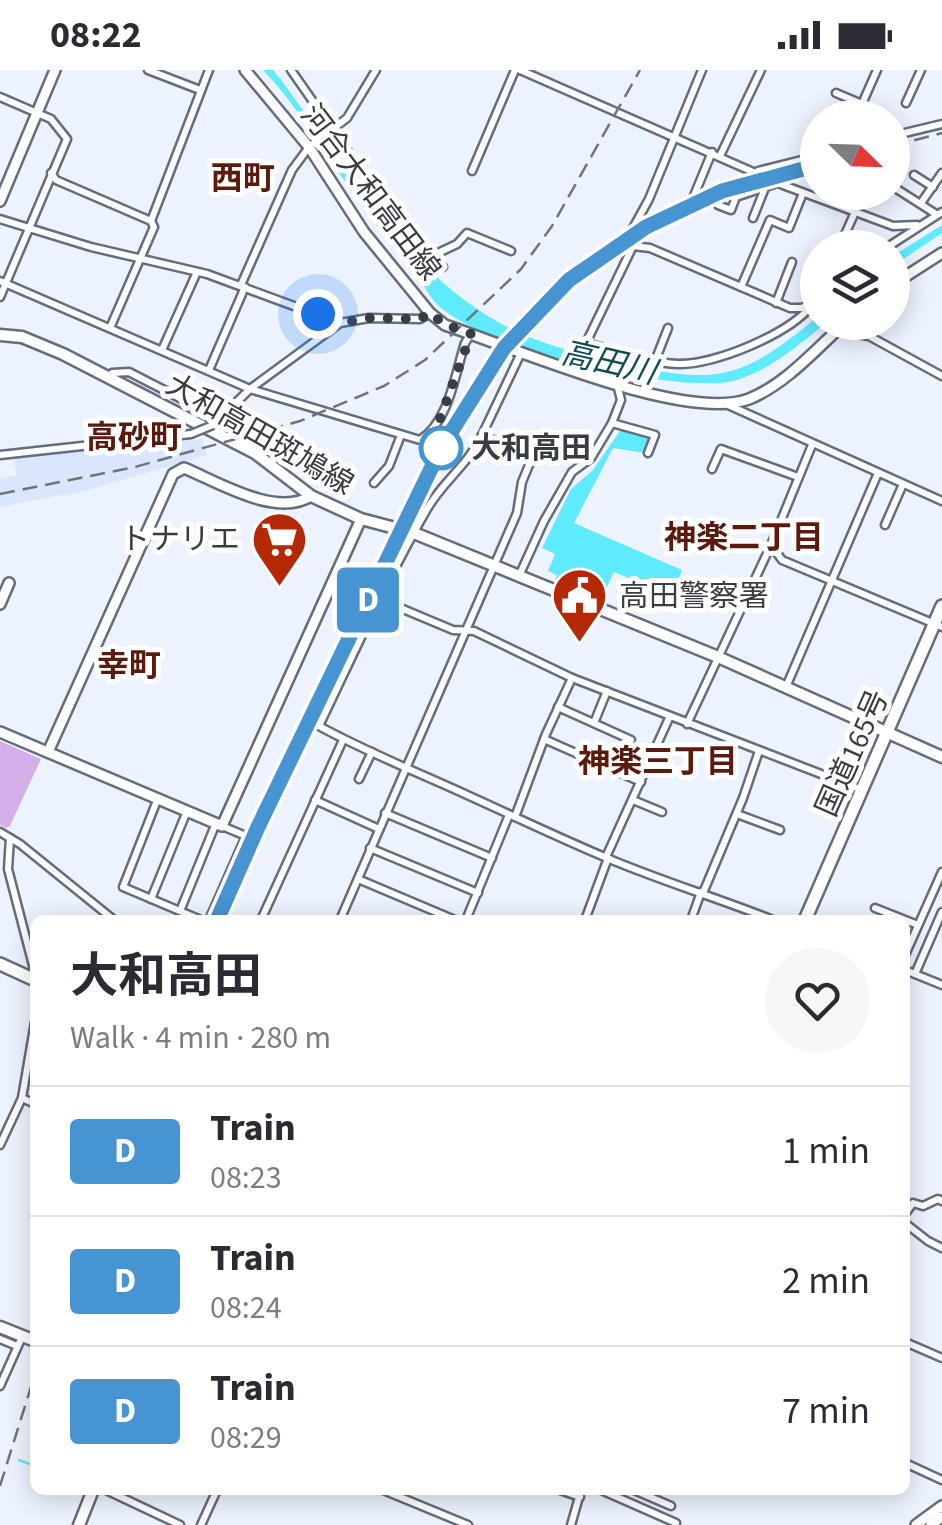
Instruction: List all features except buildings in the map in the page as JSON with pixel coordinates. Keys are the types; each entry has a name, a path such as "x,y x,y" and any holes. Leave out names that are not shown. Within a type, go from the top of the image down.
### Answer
{"highway":[{"name":"国道165号","path":"807,915 938,625 942,606"},
{"path":"0,964 30,975"}],"main road":[{"name":"大和高田斑鳩線","path":"0,335 22,337 50,347 255,454 311,496 360,518 414,533 718,657 942,757"},
{"path":"0,1327 20,1341 30,1341"},
{"path":"78,1525 92,1495"}],"street":[{"path":"0,201 55,70"},
{"path":"148,70 200,90"},
{"path":"151,221 209,70"},
{"name":"河合大和高田線","path":"245,70 311,146 364,232 430,313 444,324 617,384 694,403 728,405"},
{"path":"291,70 331,133 386,206 443,267"},
{"path":"209,370 292,170 311,146 331,133 360,100 376,70"},
{"path":"472,171 518,70 800,192"},
{"path":"578,371 585,346 633,246 632,230 649,199 702,70"},
{"path":"693,198 761,70"},
{"path":"836,94 862,104 877,70"},
{"path":"907,100 920,70"},
{"path":"0,98 51,119 67,138 2,282 0,297"},
{"path":"910,132 942,124"},
{"path":"757,171 800,160"},
{"path":"921,203 942,173"},
{"path":"51,174 56,180 151,221 154,227 110,328"},
{"path":"914,175 932,186"},
{"path":"718,204 731,210 736,197 778,183"},
{"path":"753,218 766,187"},
{"path":"910,197 939,213"},
{"path":"741,287 770,220 789,228 800,200"},
{"path":"850,210 893,226 917,224"},
{"path":"847,230 855,212"},
{"path":"909,230 939,213"},
{"path":"0,219 243,286 340,323"},
{"path":"423,248 438,253 456,244 467,232 512,251"},
{"path":"633,246 650,248 776,302 800,308"},
{"path":"910,272 942,252"},
{"path":"776,302 792,262"},
{"path":"162,350 197,272"},
{"path":"2,282 250,389 420,440 431,433 440,419 471,334"},
{"path":"0,455 192,434 213,425 250,389 340,323 369,318 420,319 430,313"},
{"path":"585,346 681,364 735,352 800,316"},
{"path":"655,361 668,328"},
{"path":"728,405 768,390 826,340"},
{"path":"875,340 942,376"},
{"path":"521,353 471,459 448,479 414,533 319,726 607,858 760,915"},
{"path":"108,377 128,372 205,411 225,410"},
{"path":"519,576 572,472 590,458 612,423 621,400 617,384"},
{"path":"728,405 942,502"},
{"path":"612,423 655,435 648,453"},
{"path":"374,483 389,466 401,435"},
{"path":"345,915 370,848 516,514 522,482 532,458 482,435"},
{"path":"687,724 771,545 812,444"},
{"path":"712,468 721,450 798,477"},
{"path":"48,752 173,474 184,468 263,500 298,504 311,496"},
{"path":"786,687 878,472"},
{"path":"885,525 903,484"},
{"path":"180,910 360,518"},
{"path":"771,545 782,560 938,625"},
{"path":"1,597 9,583"},
{"path":"380,599 463,632 474,632 572,678 862,790"},
{"path":"468,915 572,678"},
{"path":"594,723 608,691"},
{"path":"558,707 631,740"},
{"path":"587,915 607,858 670,716"},
{"path":"0,732 246,836 212,915"},
{"path":"263,915 343,740"},
{"path":"544,740 641,782"},
{"path":"693,915 737,814 759,751"},
{"path":"359,779 372,752"},
{"path":"158,798 123,887 191,915"},
{"path":"314,800 379,829"},
{"path":"633,800 662,812"},
{"path":"151,899 186,810"},
{"path":"385,814 492,858"},
{"path":"737,814 780,830"},
{"path":"0,832 108,915"},
{"path":"10,838 4,870 30,960"},
{"path":"370,848 478,894"},
{"path":"910,943 942,872"},
{"path":"358,879 443,915"},
{"path":"875,908 893,915"},
{"path":"916,972 942,912"},
{"path":"910,922 918,925"},
{"path":"910,971 942,985"},
{"path":"0,1146 22,1098 30,1051"},
{"path":"22,1098 30,1102"},
{"path":"910,1207 913,1203 923,1206 940,1200 942,1190"},
{"path":"910,1227 942,1248"},
{"path":"0,1339 20,1341 0,1386"},
{"path":"910,1344 942,1358"},
{"path":"910,1465 941,1479"},
{"path":"117,1495 180,1525"},
{"path":"201,1525 214,1495"},
{"path":"395,1495 468,1525"},
{"path":"571,1525 580,1495"},
{"path":"613,1495 676,1523"},
{"path":"646,1495 671,1506"},
{"path":"916,1525 942,1506"},
{"path":"931,1525 942,1517"}],"shaded area":[{"path":"203,439 207,455 68,496 0,507 0,479 17,475 13,458"},
{"path":"0,741 41,759 6,828 0,825"}],"water":[{"name":"高田川","path":"263,70 273,70 278,76 404,244 465,300 513,330 600,359 702,375 745,366 800,331 800,340 804,340 761,370 737,380 672,381 579,364 490,335 457,319 435,302"},
{"path":"942,225 942,233 910,255 910,245"},
{"path":"622,428 649,434 645,453 613,448 574,523 682,570 664,592 614,572 601,599 555,581 557,575 548,571 555,554 542,548 571,489 593,470"}],"waterway":[{"path":"19,1460 30,1464"},
{"path":"108,1495 133,1506"}],"railway":[{"path":"0,494 135,467 300,421 384,386 425,360 521,269 552,226 640,70"},
{"path":"910,141 942,133"},
{"path":"219,915 426,479 465,406 498,357 533,314 614,247 709,198 800,169"},
{"path":"0,1486 30,1390"}],"train":[{"name":"D","path":"219,915 441,448 504,348 569,280 646,227 722,191 800,170"}],"place":[{"name":"大和高田","path":"441,448"},
{"name":"トナリエ","path":"279,588"},
{"name":"高田警察署","path":"580,645"}],"district":[{"name":"西町","path":"243,178"},
{"name":"高砂町","path":"134,437"},
{"name":"神楽二丁目","path":"744,537"},
{"name":"幸町","path":"129,665"},
{"name":"神楽三丁目","path":"658,761"}],"route":[{"path":"318,314 340,323 369,318 420,319 430,313 444,324 471,334 440,419 431,433 441,448"}]}
